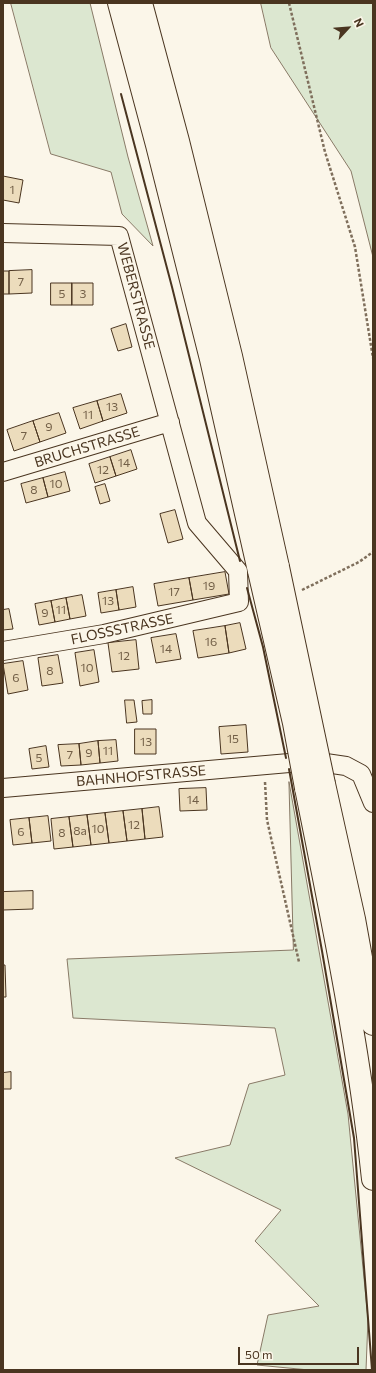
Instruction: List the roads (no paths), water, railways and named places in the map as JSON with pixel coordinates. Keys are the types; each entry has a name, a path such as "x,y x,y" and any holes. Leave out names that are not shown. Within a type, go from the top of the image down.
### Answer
{"highway":[{"path":"119,3 157,145 211,359 268,569"},
{"path":"141,3 178,141 231,356 268,569 315,786 367,1122 373,1179"},
{"path":"315,786 354,919 373,1024"}],"street":[{"name":"WEBERSTRASSE","path":"3,233 120,236 170,422"},
{"name":"BRUCHSTRASSE","path":"3,472 170,422"},
{"name":"FLOSSSTRASSE","path":"3,651 104,634 240,602 238,572 197,523 170,422"},
{"path":"276,601 312,761"},
{"name":"BAHNHOFSTRASSE","path":"3,788 312,761 346,766 361,774 373,802"}]}
